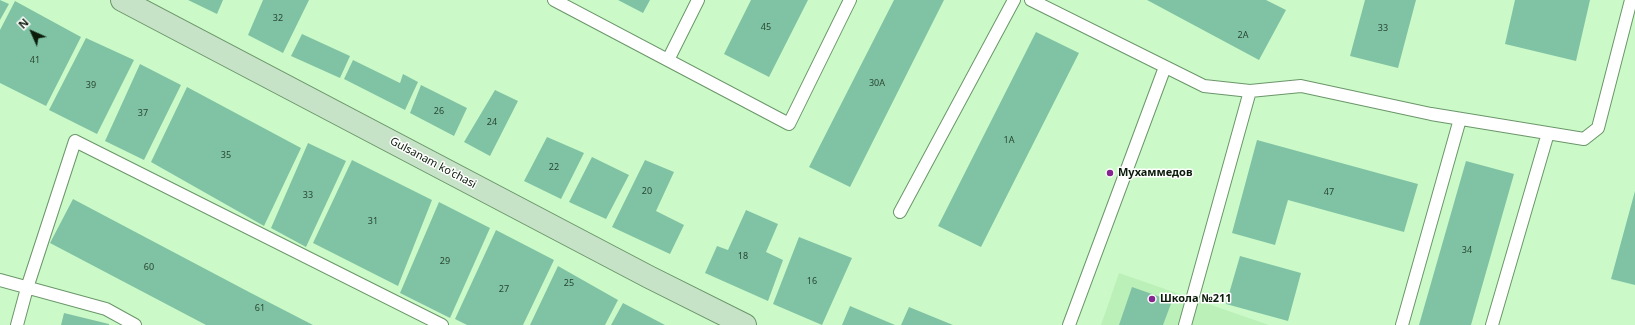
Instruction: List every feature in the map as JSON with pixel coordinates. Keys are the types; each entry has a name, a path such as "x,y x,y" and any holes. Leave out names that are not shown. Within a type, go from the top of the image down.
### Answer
{"main road":[{"name":"Gulsanam ko'chasi","path":"122,0 649,277 745,325"}],"lane":[{"path":"554,0 789,124 850,0"},
{"path":"668,60 698,0"},
{"path":"900,212 1014,0"},
{"path":"1031,0 1204,86 1250,91 1301,86 1460,119 1584,139 1598,128 1632,0"},
{"path":"1069,325 1165,67"},
{"path":"1185,325 1250,91"},
{"path":"1402,325 1460,119"},
{"path":"1492,325 1548,133"},
{"path":"17,325 27,288 75,141 442,325"},
{"path":"0,280 106,309 135,325"}],"shaded area":[{"name":"Школа №211","path":"1119,273 1269,325 1101,325"}],"building":[{"path":"0,0 9,4 0,20"},
{"path":"188,0 223,0 217,14"},
{"path":"263,0 309,0 283,53 248,35"},
{"path":"618,0 650,0 643,13"},
{"path":"751,0 808,0 769,77 724,54"},
{"path":"894,0 944,0 850,187 809,167"},
{"path":"1147,0 1266,0 1286,10 1259,60"},
{"path":"1365,0 1416,0 1398,68 1350,56"},
{"path":"1515,0 1590,0 1576,61 1505,44"},
{"path":"15,1 81,37 46,106 0,83 0,30"},
{"path":"1036,32 1079,53 981,247 938,226"},
{"path":"302,34 350,56 340,78 291,56"},
{"path":"86,38 134,60 97,134 49,110"},
{"path":"353,60 400,83 403,74 418,82 405,110 344,79"},
{"path":"140,64 181,85 144,160 105,141"},
{"path":"421,85 467,108 454,136 410,113"},
{"path":"187,87 301,148 264,226 151,162"},
{"path":"495,90 518,101 490,156 464,142"},
{"path":"547,137 584,153 561,199 524,181"},
{"path":"1257,140 1418,184 1404,232 1288,200 1275,245 1232,233"},
{"path":"308,143 346,161 306,247 271,228"},
{"path":"592,157 629,175 606,219 569,202"},
{"path":"352,160 432,200 398,286 313,243"},
{"path":"645,160 674,172 656,211 684,225 670,254 612,227"},
{"path":"1466,161 1514,174 1471,325 1419,325"},
{"path":"1635,191 1635,285 1611,279"},
{"path":"73,199 313,325 206,325 50,243"},
{"path":"439,202 490,228 450,318 400,293"},
{"path":"746,210 778,224 766,252 783,260 768,301 705,273 717,246 728,250"},
{"path":"496,230 554,260 523,325 467,325 455,319"},
{"path":"799,237 852,258 822,325 773,304"},
{"path":"1240,256 1301,273 1288,321 1226,304"},
{"path":"558,266 618,300 605,325 530,325"},
{"path":"1132,287 1172,301 1163,325 1119,325"},
{"path":"623,303 665,325 611,325"},
{"path":"850,306 895,325 842,325"},
{"path":"909,307 953,325 901,325"},
{"path":"64,313 109,324 109,325 61,325"}],"place":[{"name":"Мухаммедов","path":"1110,173"},
{"name":"Школа №211","path":"1152,299"}]}
